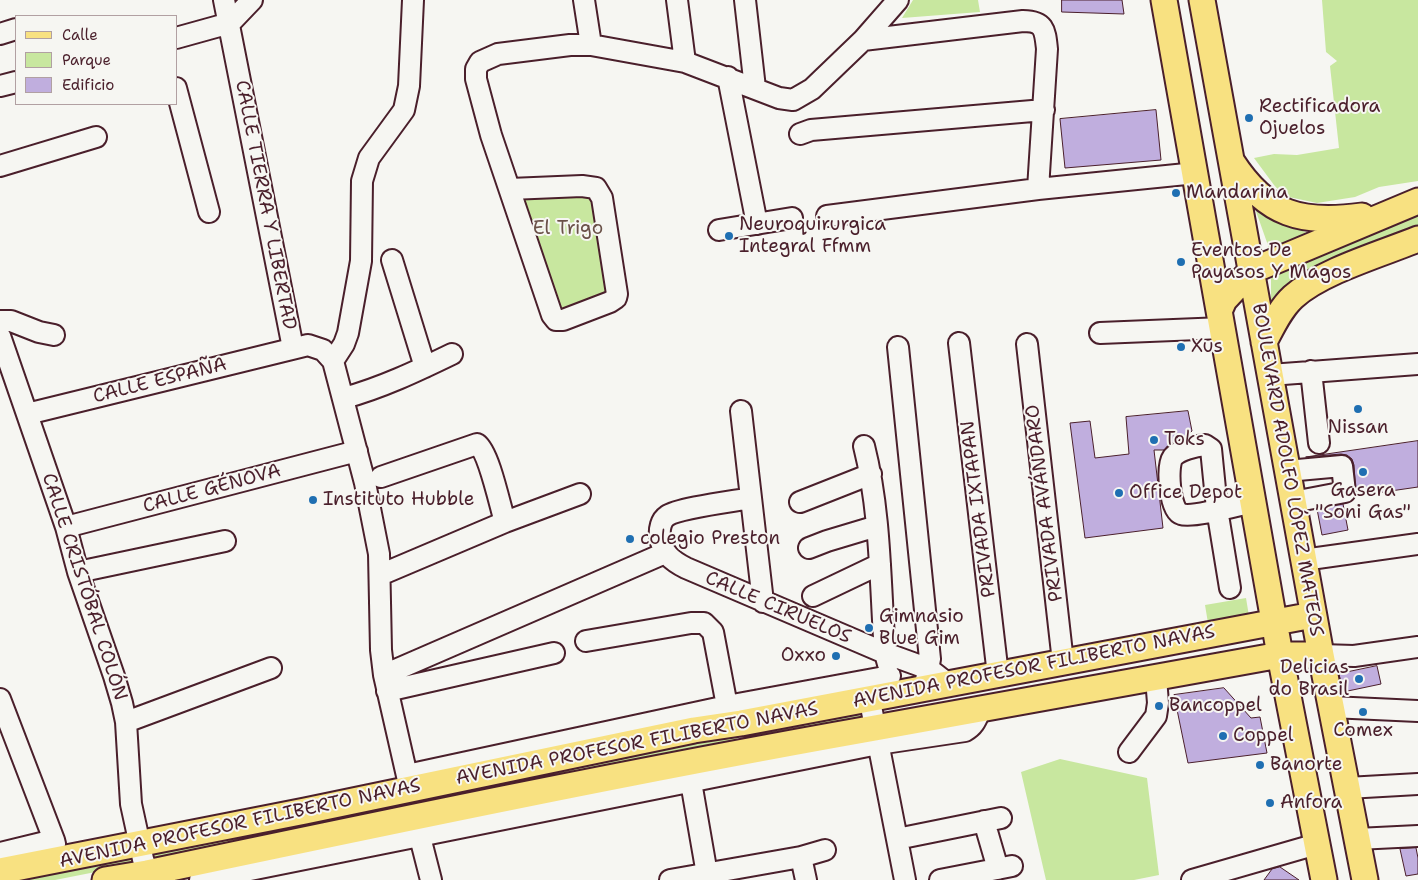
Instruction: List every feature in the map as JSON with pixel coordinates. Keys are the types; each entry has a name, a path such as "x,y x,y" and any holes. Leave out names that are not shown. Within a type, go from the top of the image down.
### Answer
{"main road":[{"name":"BOULEVARD ADOLFO LÓPEZ MATEOS","path":"1164,0 1280,655 1324,880"},
{"name":"BOULEVARD ADOLFO LÓPEZ MATEOS","path":"1202,0 1320,655 1365,880"},
{"path":"1231,160 1247,182 1264,199 1283,212 1296,216 1335,220 1390,213"},
{"path":"1221,318 1224,300 1251,271 1418,202"},
{"path":"1264,342 1283,309 1308,286 1327,275 1418,239"},
{"name":"AVENIDA PROFESOR FILIBERTO NAVAS","path":"0,872 51,849 83,856 305,812 408,782 694,730 734,714 880,687 933,680 998,675 1313,614"},
{"name":"AVENIDA PROFESOR FILIBERTO NAVAS","path":"105,880 148,876 427,814 746,752 877,736 980,711 1280,655 1320,655"}],"street":[{"name":"CALLE TIERRA Y LIBERTAD","path":"224,0 293,348 308,345 318,347 333,361"},
{"path":"178,37 230,24 252,0"},
{"path":"408,782 385,683 381,650 379,554 344,398 333,361 344,344 352,316 361,261 362,181 365,168 369,158 404,110 406,102 413,0"},
{"path":"584,0 591,45"},
{"path":"677,0 685,62"},
{"path":"745,0 755,88"},
{"path":"510,189 582,186 596,188 602,198 617,294 614,299 563,320 556,320 549,309 491,135 476,74 476,69 480,62 498,54 570,45 591,45 685,62 779,98 793,100 812,89 863,40 898,0"},
{"path":"863,40 1023,21 1035,22 1042,26 1047,50 1038,189"},
{"path":"0,34 15,29"},
{"path":"728,78 757,224"},
{"path":"0,86 15,82"},
{"path":"178,96 209,212"},
{"path":"800,134 811,130 1044,110"},
{"path":"0,166 96,137"},
{"path":"827,216 1038,189 1196,173"},
{"path":"719,230 792,218"},
{"path":"392,260 426,367"},
{"path":"1100,333 1221,318"},
{"path":"0,321 11,321 39,332 54,335"},
{"name":"CALLE CRISTÓBAL COLÓN","path":"0,336 66,527 78,572 114,676 126,722 129,786 139,844 148,876"},
{"name":"PRIVADA IXTAPAN","path":"959,343 998,675"},
{"name":"PRIVADA AVÁNDARO","path":"1027,344 1064,662"},
{"path":"898,347 933,680"},
{"name":"CALLE ESPAÑA","path":"27,414 293,348"},
{"path":"344,398 426,367 452,354"},
{"path":"1270,375 1418,364"},
{"path":"1311,371 1319,443"},
{"path":"741,411 763,602"},
{"path":"381,477 478,444 486,457 505,522"},
{"path":"864,446 871,474 877,526 885,653 880,687 877,736 905,880"},
{"name":"CALLE GÉNOVA","path":"66,527 356,451"},
{"path":"1287,471 1342,466 1345,492 1293,502"},
{"path":"800,502 871,474"},
{"path":"380,575 505,522 580,494"},
{"path":"385,683 665,553 659,534 666,516 680,511 751,498"},
{"path":"1230,588 1217,510 1253,502"},
{"path":"809,548 827,540 877,526"},
{"path":"78,572 224,541"},
{"path":"1303,560 1416,549"},
{"name":"CALLE CIRUELOS","path":"665,553 670,559 686,568 885,653 933,680"},
{"path":"813,596 880,564"},
{"path":"586,641 692,623 704,623 713,632 746,752"},
{"path":"1320,655 1354,656 1418,647"},
{"path":"385,683 554,653"},
{"path":"126,722 271,668"},
{"path":"1129,752 1156,716 1158,703 1156,678"},
{"path":"0,699 51,849 0,853"},
{"path":"1331,707 1418,711"},
{"path":"200,880 691,782 877,736"},
{"path":"691,782 707,877"},
{"path":"1347,788 1418,784"},
{"path":"897,839 992,820 1005,868 940,880"},
{"path":"1357,838 1418,836"},
{"path":"420,837 431,880"},
{"path":"1192,880 1317,844"},
{"path":"670,880 707,877 826,850"},
{"path":"801,857 806,880"}],"green space":[{"path":"913,0 978,0 980,12 902,18"},
{"path":"1322,0 1418,0 1418,181 1379,187 1355,197 1317,203 1284,196 1254,158 1274,154 1297,155 1339,148 1330,66 1337,61 1326,52"},
{"name":"El Trigo","path":"599,191 610,302 560,320 513,197"},
{"path":"1252,200 1275,218 1309,234 1270,251"},
{"path":"1418,211 1418,228 1271,308 1271,272"},
{"path":"1246,598 1249,616 1208,623 1205,605"},
{"path":"863,703 868,722 751,740 749,727"},
{"path":"731,730 737,737 736,748 155,860 154,851"},
{"path":"1060,759 1147,778 1159,875 1134,880 1046,880 1021,772"},
{"path":"141,846 146,862 55,880 0,880"}],"building":[{"path":"1062,0 1122,0 1124,14 1062,12"},
{"path":"1156,110 1161,160 1065,168 1060,119"},
{"name":"Office Depot","path":"1188,411 1192,431 1164,450 1154,450 1163,528 1085,538 1070,423 1090,421 1095,458 1129,454 1126,417"},
{"name":"Gasera \"Soni Gas\"","path":"1418,441 1418,487 1356,496 1354,465 1352,459 1347,455 1306,457"},
{"path":"1343,504 1348,530 1322,535 1317,509"},
{"name":"Delicias do Brasil","path":"1377,666 1381,684 1343,692 1339,674"},
{"name":"Coppel","path":"1224,688 1251,718 1260,717 1267,753 1188,763 1174,695"},
{"path":"1416,848 1418,874 1406,876 1400,849"},
{"path":"1280,867 1299,880 1264,880 1272,869"}],"place":[{"name":"Rectificadora Ojuelos","path":"1249,118"},
{"name":"Mandarina","path":"1176,193"},
{"name":"Neuroquirurgica Integral Ffmm","path":"729,236"},
{"name":"Eventos De Payasos Y Magos","path":"1181,262"},
{"name":"Xus","path":"1181,347"},
{"name":"Nissan","path":"1358,409"},
{"name":"Toks","path":"1154,440"},
{"name":"Gasera \"Soni Gas\"","path":"1363,472"},
{"name":"Office Depot","path":"1119,493"},
{"name":"Instituto Hubble","path":"313,500"},
{"name":"colegio Preston","path":"630,539"},
{"name":"Gimnasio Blue Gim","path":"869,628"},
{"name":"Oxxo","path":"836,656"},
{"name":"Delicias do Brasil","path":"1359,679"},
{"name":"Bancoppel","path":"1159,706"},
{"name":"Comex","path":"1363,712"},
{"name":"Coppel","path":"1223,736"},
{"name":"Banorte","path":"1260,765"},
{"name":"Anfora","path":"1270,803"}]}
